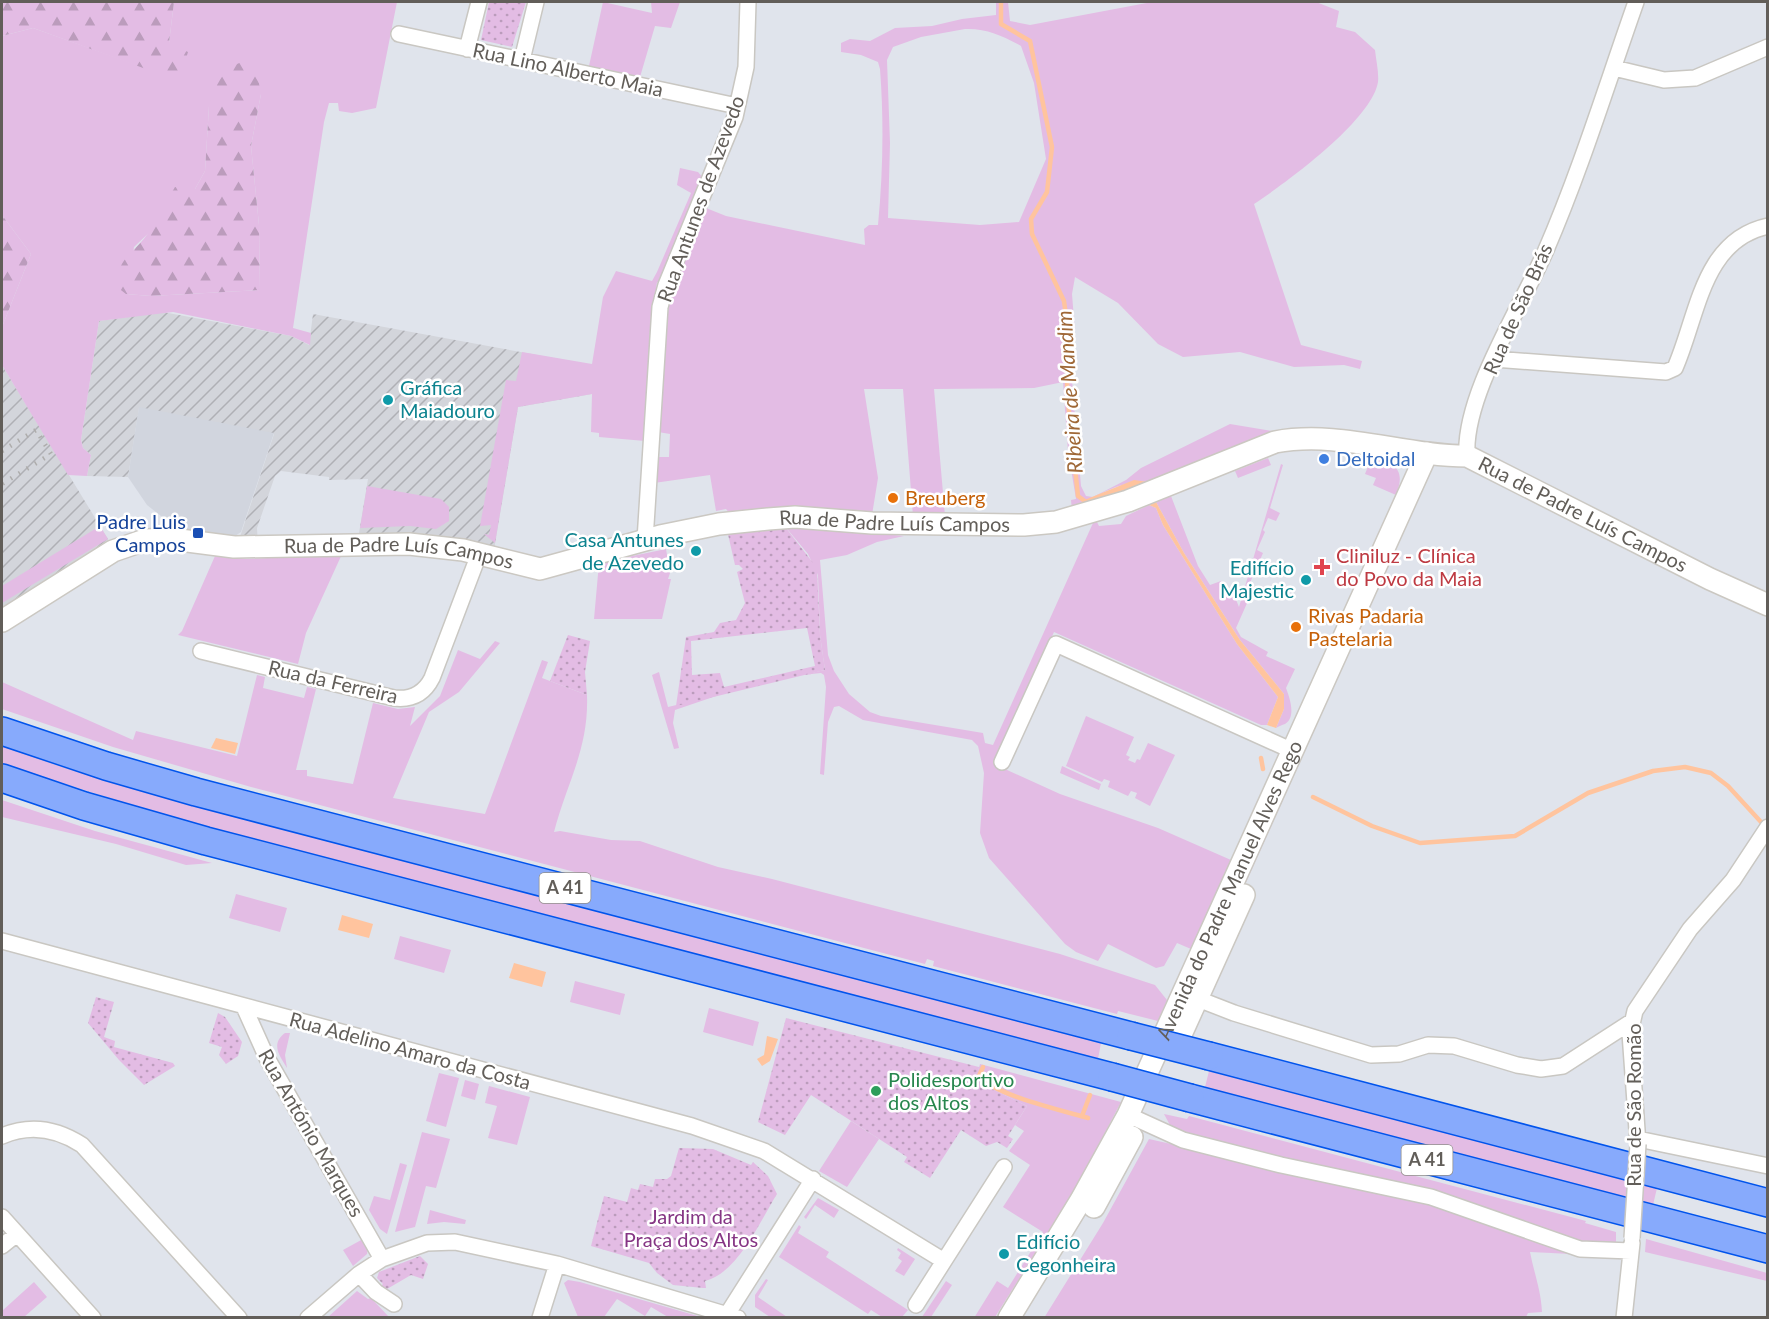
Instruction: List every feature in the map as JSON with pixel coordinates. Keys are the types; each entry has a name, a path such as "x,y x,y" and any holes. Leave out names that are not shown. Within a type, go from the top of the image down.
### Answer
{"highway":[{"name":"A 41","path":"2,731 106,766 196,792 1767,1203"},
{"name":"A 41","path":"2,778 112,815 206,841 1767,1249"}],"street":[{"path":"467,49 479,2"},
{"path":"522,60 536,2"},
{"name":"Rua Antunes de Azevedo","path":"645,540 660,307 680,249 711,180 737,106 746,68 748,2"},
{"name":"Rua de São Brás","path":"1467,456 1468,426 1494,359 1546,250 1614,68 1636,2"},
{"name":"Rua Lino Alberto Maia","path":"399,34 737,106"},
{"path":"1614,68 1664,80 1695,78 1767,48"},
{"path":"1494,359 1666,372 1675,368 1711,266 1735,239 1753,229 1767,226"},
{"name":"Rua de Padre Luís Campos","path":"2,621 113,551 145,540 172,539 234,547 311,548 406,544 479,554 540,569 645,540 719,524 795,517 872,523 1024,525 1056,522 1128,501 1275,442 1297,438 1328,439 1434,455 1467,456 1710,579 1767,605"},
{"name":"Avenida do Padre Manuel Alves Rego","path":"1188,1009 1293,751 1434,455"},
{"name":"Avenida do Padre Manuel Alves Rego","path":"1026,1317 1087,1219 1188,1009 1434,455"},
{"name":"Rua da Ferreira","path":"201,651 394,698 413,697 426,688 432,678 479,554"},
{"path":"1002,762 1056,644 1293,751"},
{"name":"Rua de São Romão","path":"1624,1317 1632,1244 1638,1141 1631,1022 1635,1011 1690,929 1733,880 1767,827"},
{"name":"Rua Adelino Amaro da Costa","path":"2,941 692,1126 764,1151 944,1261"},
{"name":"Rua António Marques","path":"244,1007 267,1058 382,1259"},
{"path":"1188,1009 1234,1013 1371,1055 1399,1054 1428,1045 1454,1046 1517,1065 1541,1069 1563,1066 1631,1022"},
{"path":"1134,1118 1183,1140 1231,1153 1431,1197 1580,1249 1632,1244"},
{"name":"Avenida do Padre Manuel Alves Rego","path":"1009,1317 1134,1118"},
{"path":"2,1136 16,1131 38,1129 62,1134 82,1145 239,1317"},
{"path":"1638,1141 1767,1166"},
{"path":"916,1305 1004,1167"},
{"path":"308,1317 359,1274 382,1259 427,1243 455,1242 557,1264 733,1315 813,1179"},
{"path":"2,1217 93,1317"},
{"path":"2,1246 16,1233"},
{"path":"540,1317 557,1264"},
{"path":"359,1274 376,1292 394,1304"}],"shaded area":[{"path":"163,312 291,336 309,345 313,314 592,365 592,394 518,407 493,556 358,539 368,479 329,480 329,477 281,471 275,476 257,528 258,546 237,546 274,434 139,408 128,477 87,476 91,455 83,448 81,440 99,321"},
{"path":"2,365 114,549 2,619"},
{"path":"139,407 274,433 241,532 235,536 187,529 166,520 147,505 128,477"},
{"path":"1134,480 1148,482 1089,505 1082,501"},
{"path":"1156,502 1184,553 1240,640 1284,694 1284,709 1276,728 1267,725 1278,697 1237,644 1163,525 1156,508 1149,505"},
{"path":"216,738 238,743 235,754 211,748"},
{"path":"342,915 373,924 369,938 338,930"},
{"path":"514,963 546,972 542,987 509,978"},
{"path":"767,1036 778,1039 770,1061 762,1066 757,1059 764,1055"}],"green space":[{"path":"2,2 174,2 169,43 188,52 179,81 33,28 2,36"},
{"path":"174,2 397,2 376,108 352,113 339,111 338,103 329,103 324,122 293,328 311,333 310,345 291,336 173,312 99,321 81,440 83,448 91,455 87,476 68,475 2,365 2,327 31,254 2,215 2,36 33,28 179,80 169,43","holes":["261,94 251,146 259,225 260,290 151,296 126,294 134,247 195,189 205,171 209,106"]},
{"path":"489,2 526,2 512,47 481,40"},
{"path":"603,2 652,13 651,2 680,2 671,28 655,26 640,77 589,66"},
{"path":"996,2 1008,2 1010,21 1030,25 1152,2 1316,2 1339,11 1336,27 1355,32 1375,50 1378,82 1372,97 1345,132 1306,166 1254,204 1301,345 1362,361 1360,369 1344,365 1294,367 1240,352 1183,357 1158,344 1118,303 1075,277 1072,294 1075,332 1072,380 1081,486 1086,496 1093,497 1126,480 1141,468 1230,424 1272,431 1148,482 1128,483 1108,490 1072,511 1071,500 1076,499 1068,451 1063,382 1034,388 934,389 945,516 913,516 903,389 864,389 878,478 872,515 731,515 726,509 716,511 710,475 654,483 656,457 669,457 670,434 658,432 669,301 676,277 706,208 726,216 865,245 864,229 869,225 878,225 880,206 882,128 880,69 878,62 861,55 841,52 841,43 850,39 870,41 895,28 932,26 962,19 996,15","holes":["965,29 994,33 1021,46 1034,83 1046,159 1019,222 980,225 888,218 890,143 887,60 893,47 921,37"]},
{"path":"254,57 261,94 251,146 259,225 260,290 151,296 126,294 117,287 122,263 150,231 175,187 195,189 205,171 209,106 218,81 232,66"},
{"path":"680,168 698,172 704,179 659,282 657,282 650,330 645,441 599,437 599,433 591,432 592,394 518,407 495,543 484,534 489,535 491,525 480,526 506,380 516,381 522,352 592,364 603,297 616,271 652,281 657,272 691,193 677,185"},
{"path":"2,215 31,254 2,327"},
{"path":"1268,458 1271,465 1238,478 1235,471"},
{"path":"1371,459 1387,462 1397,469 1400,479 1396,495 1373,485 1376,478 1365,474"},
{"path":"1281,464 1283,465 1270,508 1280,513 1276,521 1268,518 1263,530 1265,532 1257,550 1263,553 1249,585 1252,592 1236,628 1241,637 1268,652 1266,656 1295,669 1286,688 1291,706 1291,717 1285,724 1276,728 1284,709 1284,694 1240,640 1184,553 1156,502 1171,496 1198,566 1210,585 1221,581 1226,592 1232,590 1239,607"},
{"path":"367,486 441,499 449,507 449,521 436,529 410,526 360,528"},
{"path":"1149,505 1156,508 1163,525 1237,644 1278,697 1267,725 1261,725 1054,632 994,764 1060,794 1158,828 1231,860 1191,949 1177,943 1164,966 1156,968 1108,944 1098,961 1076,952 1065,944 989,858 980,833 984,773 978,746 972,740 863,720 839,706 834,707 828,722 824,775 820,774 826,687 824,675 821,673 802,675 825,670 820,635 818,575 808,554 783,524 904,536 877,542 847,555 820,560 828,655 834,671 849,694 870,712 881,716 983,733 985,743 993,745 1093,523 1097,522 1099,526 1121,524 1126,516"},
{"path":"783,524 817,568 820,635 825,670 676,706 686,637 714,632 720,623 736,620 745,603 737,572 743,569 735,565 727,530","holes":["807,628 815,666 724,687 720,673 692,675 691,641"]},
{"path":"100,526 108,539 2,603 2,586"},
{"path":"666,549 670,573 668,579 671,579 662,619 594,619 599,563"},
{"path":"342,554 306,633 298,664 178,635 182,631 215,556 247,559"},
{"path":"1357,625 1361,626 1195,996"},
{"path":"568,635 590,641 585,672 587,695 550,681"},
{"path":"495,641 500,643 459,692 429,712 393,798 485,814 542,660 548,662 542,678 587,695 585,732 581,749 554,832 560,831 611,840 640,841 718,867 1060,954 1155,985 1167,1000 1158,1021 1118,1011 1117,1014 933,966 934,961 927,959 925,964 251,787 113,747 2,709 2,682 133,740 136,731 237,756 257,675 265,677 263,688 304,698 307,687 316,689 296,770 307,770 307,776 353,784 373,703 398,709 415,707 410,726 440,696 458,650 480,659"},
{"path":"659,672 668,707 719,695 675,710 673,723 679,748 674,749 652,675"},
{"path":"1086,716 1134,737 1126,755 1130,757 1128,760 1135,763 1137,759 1140,760 1148,743 1175,755 1150,806 1135,798 1137,793 1131,791 1128,796 1108,787 1110,781 1104,779 1102,782 1066,766"},
{"path":"2,745 59,766 152,794 1101,1043 1098,1059 166,816 2,764"},
{"path":"1062,766 1101,784 1099,790 1060,773"},
{"path":"2,800 95,831 212,863 186,865 116,844 2,817"},
{"path":"236,894 287,908 280,932 229,918"},
{"path":"400,936 451,950 444,973 394,959"},
{"path":"575,981 625,994 620,1015 570,1002"},
{"path":"96,997 114,1002 104,1037 115,1041 114,1047 173,1063 175,1066 144,1085 88,1023"},
{"path":"709,1008 759,1022 753,1046 703,1032"},
{"path":"218,1013 225,1017 242,1042 238,1056 226,1064 219,1055 222,1047 209,1043"},
{"path":"786,1018 979,1067 978,1075 984,1085 1027,1106 1008,1136 1013,1139 1007,1148 997,1142 986,1146 961,1130 930,1178 904,1162 907,1157 811,1095 785,1135 758,1122"},
{"path":"285,1033 290,1033 285,1055 287,1068 279,1055 277,1046 280,1037"},
{"path":"980,1064 1121,1102 1074,1192 995,1317 974,1318 997,1281 1008,1288 1043,1232 1003,1207 1030,1165 1009,1151 1024,1131 1015,1125 1027,1106 984,1085 977,1075"},
{"path":"1209,1071 1657,1188 1653,1205 1205,1087"},
{"path":"439,1073 459,1078 446,1127 426,1121"},
{"path":"465,1080 479,1084 475,1100 461,1096"},
{"path":"489,1086 530,1097 517,1145 488,1138 497,1106 485,1103"},
{"path":"1164,1114 1187,1119 1189,1116 1586,1221 1585,1223 1616,1232 1616,1242 1586,1244 1191,1138 1171,1127"},
{"path":"851,1121 879,1139 847,1187 819,1171"},
{"path":"422,1132 450,1139 436,1188 426,1186 415,1227 395,1232"},
{"path":"1149,1139 1428,1202 1573,1254 1530,1252 1542,1312 1528,1313 1526,1317 1044,1318 1103,1223"},
{"name":"Jardim da Praça dos Altos","path":"679,1148 713,1149 751,1165 753,1162 768,1176 777,1194 738,1257 717,1276 705,1281 706,1288 673,1285 657,1273 649,1263 591,1246 604,1196 627,1202 631,1188 638,1190 640,1184 653,1187 655,1179 667,1179 671,1176"},
{"path":"400,1163 407,1165 387,1234 380,1229 369,1210 374,1196 390,1200"},
{"path":"818,1198 839,1210 834,1218 815,1205 806,1219 804,1217"},
{"path":"430,1210 466,1220 465,1224 444,1222 427,1224"},
{"path":"799,1225 801,1227 798,1233 829,1252 826,1257 908,1310 902,1317 882,1317 871,1310 868,1314 779,1257"},
{"path":"363,1239 368,1247 367,1254 353,1266 343,1250"},
{"path":"1646,1239 1767,1273 1767,1281 1645,1252"},
{"path":"898,1248 915,1259 904,1276 895,1271 902,1261 898,1258 901,1253 897,1250"},
{"path":"420,1256 428,1264 423,1279 411,1275 387,1289 381,1286 383,1284 377,1278 379,1272"},
{"path":"766,1279 768,1280 758,1297 787,1317 770,1317 755,1307 755,1295"},
{"path":"568,1280 701,1317 668,1317 651,1307 645,1316 617,1299 604,1317 578,1317 564,1283"},
{"path":"946,1281 952,1285 931,1317 922,1317"},
{"path":"34,1282 47,1297 24,1317 2,1317 2,1311"},
{"path":"357,1291 368,1299 371,1298 389,1317 328,1317"}],"waterway":[{"name":"Ribeira de Mandim","path":"1001,2 1001,24 1030,41 1052,147 1047,192 1031,219 1032,234 1064,301 1068,330 1067,393 1078,496 1086,502"},
{"name":"Ribeira de Mandim","path":"1261,758 1263,769"},
{"name":"Ribeira de Mandim","path":"1313,797 1372,826 1420,843 1515,836 1588,793 1653,771 1685,767 1711,773 1728,786 1761,822"},
{"path":"983,1067 979,1076 999,1090 1030,1102 1088,1118"},
{"path":"1082,1116 1090,1095"}],"railway":[{"path":"2,451 36,430 51,454 2,484"}],"place":[{"name":"Gráfica Maiadouro","path":"388,400"},
{"name":"Deltoidal","path":"1324,459"},
{"name":"Breuberg","path":"893,498"},
{"name":"Padre Luis Campos","path":"198,533"},
{"name":"Casa Antunes de Azevedo","path":"696,551"},
{"name":"Cliniluz - Clínica do Povo da Maia","path":"1322,567"},
{"name":"Edifício Majestic","path":"1306,580"},
{"name":"Rivas Padaria Pastelaria","path":"1296,627"},
{"name":"Polidesportivo dos Altos","path":"876,1091"},
{"name":"Edifício Cegonheira","path":"1004,1254"}]}
